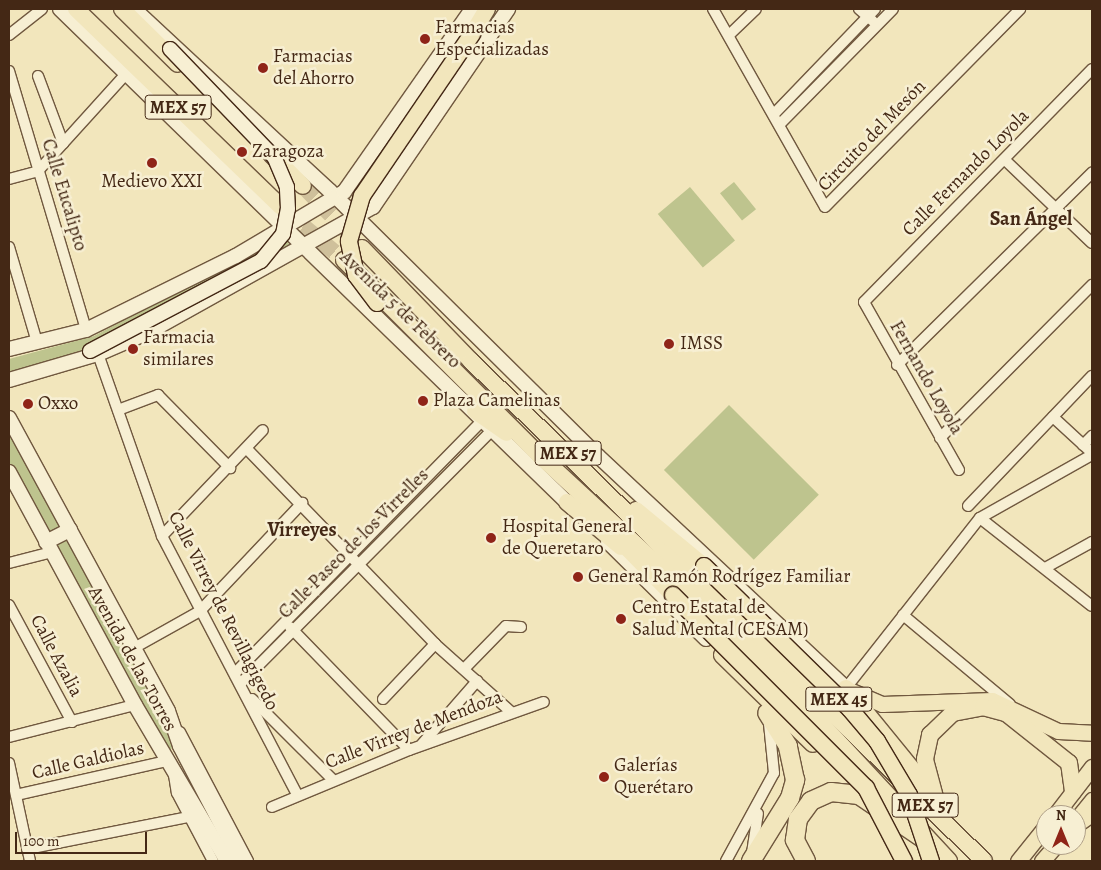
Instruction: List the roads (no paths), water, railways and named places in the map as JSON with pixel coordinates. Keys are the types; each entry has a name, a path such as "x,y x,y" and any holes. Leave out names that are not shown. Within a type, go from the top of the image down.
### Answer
{"highway":[{"name":"MEX 57","path":"76,9 280,206"},
{"name":"MEX 57","path":"122,9 304,186"},
{"path":"481,10 362,196 349,241 356,275 377,303 470,397 539,455"},
{"name":"Avenida 5 de Febrero","path":"362,248 471,361 600,482 689,575 981,858"},
{"name":"Avenida 5 de Febrero","path":"344,260 539,455 573,497 768,666 893,799 932,854 950,861"},
{"name":"MEX 57","path":"484,419 539,455"},
{"name":"MEX 45","path":"600,482 704,566 850,709 876,741 909,795 932,854"},
{"name":"MEX 45","path":"573,497 866,788 904,861"},
{"path":"722,655 791,725 893,799"},
{"path":"846,688 935,797 981,858"},
{"path":"935,797 925,759 930,735 946,717 975,708 1006,713 1069,763 1073,792"},
{"path":"751,861 790,798 794,780 788,746 767,713"},
{"path":"806,861 795,840 798,819 811,801 831,792 867,799 932,854"}],"main road":[{"name":"Avenida 5 de Febrero","path":"60,9 484,419 573,497 722,655 767,713"},
{"name":"Avenida 5 de Febrero","path":"134,9 357,217 598,456 846,688"},
{"path":"9,380 77,361 94,353 261,261 283,234 288,209 287,187 274,157 134,9"},
{"path":"94,353 139,336 304,247 373,207 508,9"},
{"path":"9,349 86,330 125,309 236,256 353,185 446,49 481,10"},
{"path":"446,49 444,66 451,72 463,70 474,58"},
{"path":"125,309 139,336"},
{"name":"Avenida de las Torres","path":"9,418 168,711 180,746 240,861"},
{"name":"Avenida de las Torres","path":"9,472 135,705 227,861"},
{"path":"49,547 70,530"},
{"path":"846,688 882,704 974,698 1013,707 1058,731 1092,733"},
{"path":"1063,805 1092,767"},
{"path":"1018,861 1036,838"}],"street":[{"path":"9,35 42,9"},
{"name":"Circuito del Mesón","path":"713,9 775,112 822,206 827,207 1020,9"},
{"path":"729,35 756,9"},
{"path":"859,9 878,26"},
{"path":"775,112 877,9 885,17"},
{"path":"780,124 893,9"},
{"name":"Calle Fernando Loyola","path":"864,302 1092,69"},
{"name":"Calle Eucalipto","path":"9,71 86,330"},
{"path":"9,179 38,171 127,74"},
{"path":"38,76 63,143"},
{"path":"1005,160 1092,243"},
{"path":"897,365 1092,174"},
{"path":"9,247 37,342"},
{"path":"940,438 1092,285"},
{"name":"Fernando Loyola","path":"864,302 897,365 959,470"},
{"name":"Calle Virrey de Revillagigedo","path":"94,353 118,410 162,536 200,610 235,672 297,794"},
{"path":"968,506 1092,376"},
{"path":"118,410 158,395 230,468"},
{"path":"846,688 980,518 1092,454 1053,417"},
{"name":"Calle Paseo de los Virrelles","path":"235,672 350,558 484,419"},
{"name":"Calle Paseo de los Virrelles","path":"243,688 293,630 359,568 484,419"},
{"path":"162,536 230,468 263,430"},
{"path":"1083,445 1092,436"},
{"path":"247,449 302,503 359,568 435,644 510,711"},
{"path":"134,648 200,610 302,503"},
{"path":"980,518 1092,606"},
{"path":"1045,568 1092,542"},
{"path":"9,563 49,547"},
{"name":"Calle Azalia","path":"9,605 72,722"},
{"path":"903,615 1013,707"},
{"path":"285,622 409,750"},
{"path":"464,669 506,626 521,627"},
{"path":"383,699 435,644"},
{"path":"422,745 477,681"},
{"path":"243,688 333,780"},
{"name":"Calle Virrey de Mendoza","path":"272,807 297,794 510,711 544,702"},
{"path":"9,737 135,705"},
{"name":"Avenida de las Torres","path":"168,711 248,861"},
{"path":"726,861 758,807 775,761 767,713"},
{"name":"Calle Galdiolas","path":"16,795 167,761"},
{"path":"9,763 30,861"},
{"path":"174,774 189,817 213,861"},
{"path":"751,861 758,807"},
{"path":"27,849 189,817"}],"tunnel":[{"path":"303,186 350,235"},
{"path":"285,211 344,260"}],"place":[{"name":"Farmacias Especializadas","path":"425,39"},
{"name":"Farmacias del Ahorro","path":"263,68"},
{"name":"Zaragoza","path":"242,152"},
{"name":"Medievo XXI","path":"152,163"},
{"name":"IMSS","path":"669,344"},
{"name":"Farmacia similares","path":"133,349"},
{"name":"Plaza Camelinas","path":"423,401"},
{"name":"Oxxo","path":"28,404"},
{"name":"Hospital General de Queretaro","path":"491,538"},
{"name":"General Ramón Rodrígez Familiar","path":"578,577"},
{"name":"Centro Estatal de Salud Mental (CESAM)","path":"621,619"},
{"name":"Galerías Querétaro","path":"604,777"}],"district":[{"name":"San Ángel","path":"1031,218"},
{"name":"Virreyes","path":"302,529"}]}
